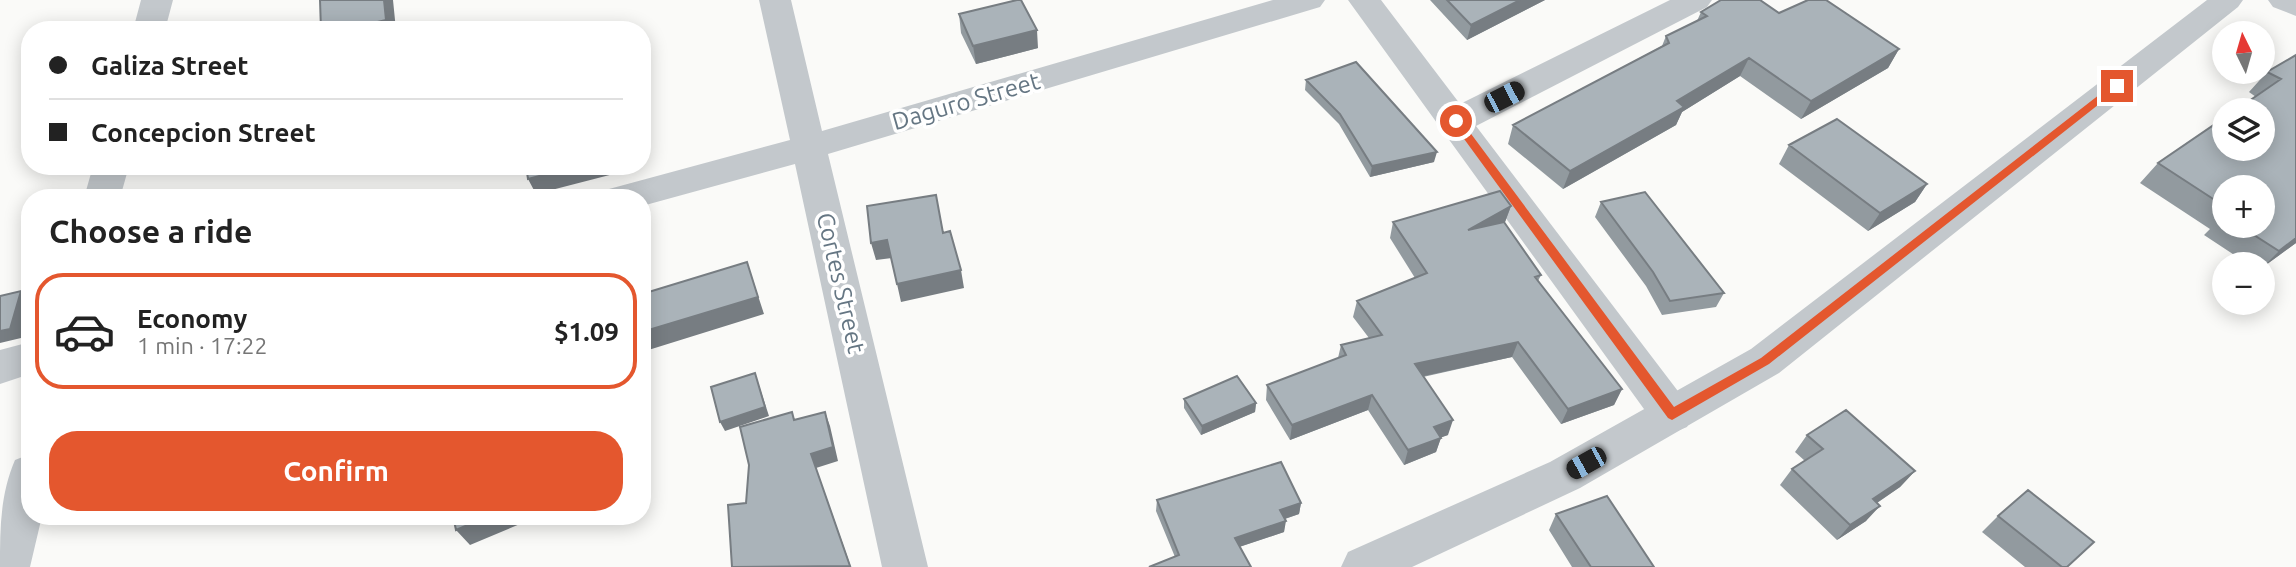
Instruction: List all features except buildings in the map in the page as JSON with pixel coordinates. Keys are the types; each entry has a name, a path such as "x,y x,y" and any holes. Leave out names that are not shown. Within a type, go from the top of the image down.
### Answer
{"street":[{"path":"151,21 157,0"},
{"name":"Cortes Street","path":"775,0 905,567"},
{"name":"Daguro Street","path":"651,190 810,147 1309,0"},
{"path":"1364,0 1672,415"},
{"path":"1456,121 1696,0"},
{"path":"1364,567 1565,475 1765,361 2227,0"},
{"path":"2284,0 2296,6"},
{"path":"0,367 21,361"},
{"path":"7,567 21,510"}],"route":[{"path":"1456,121 1672,415 1765,361 2117,86"}]}
